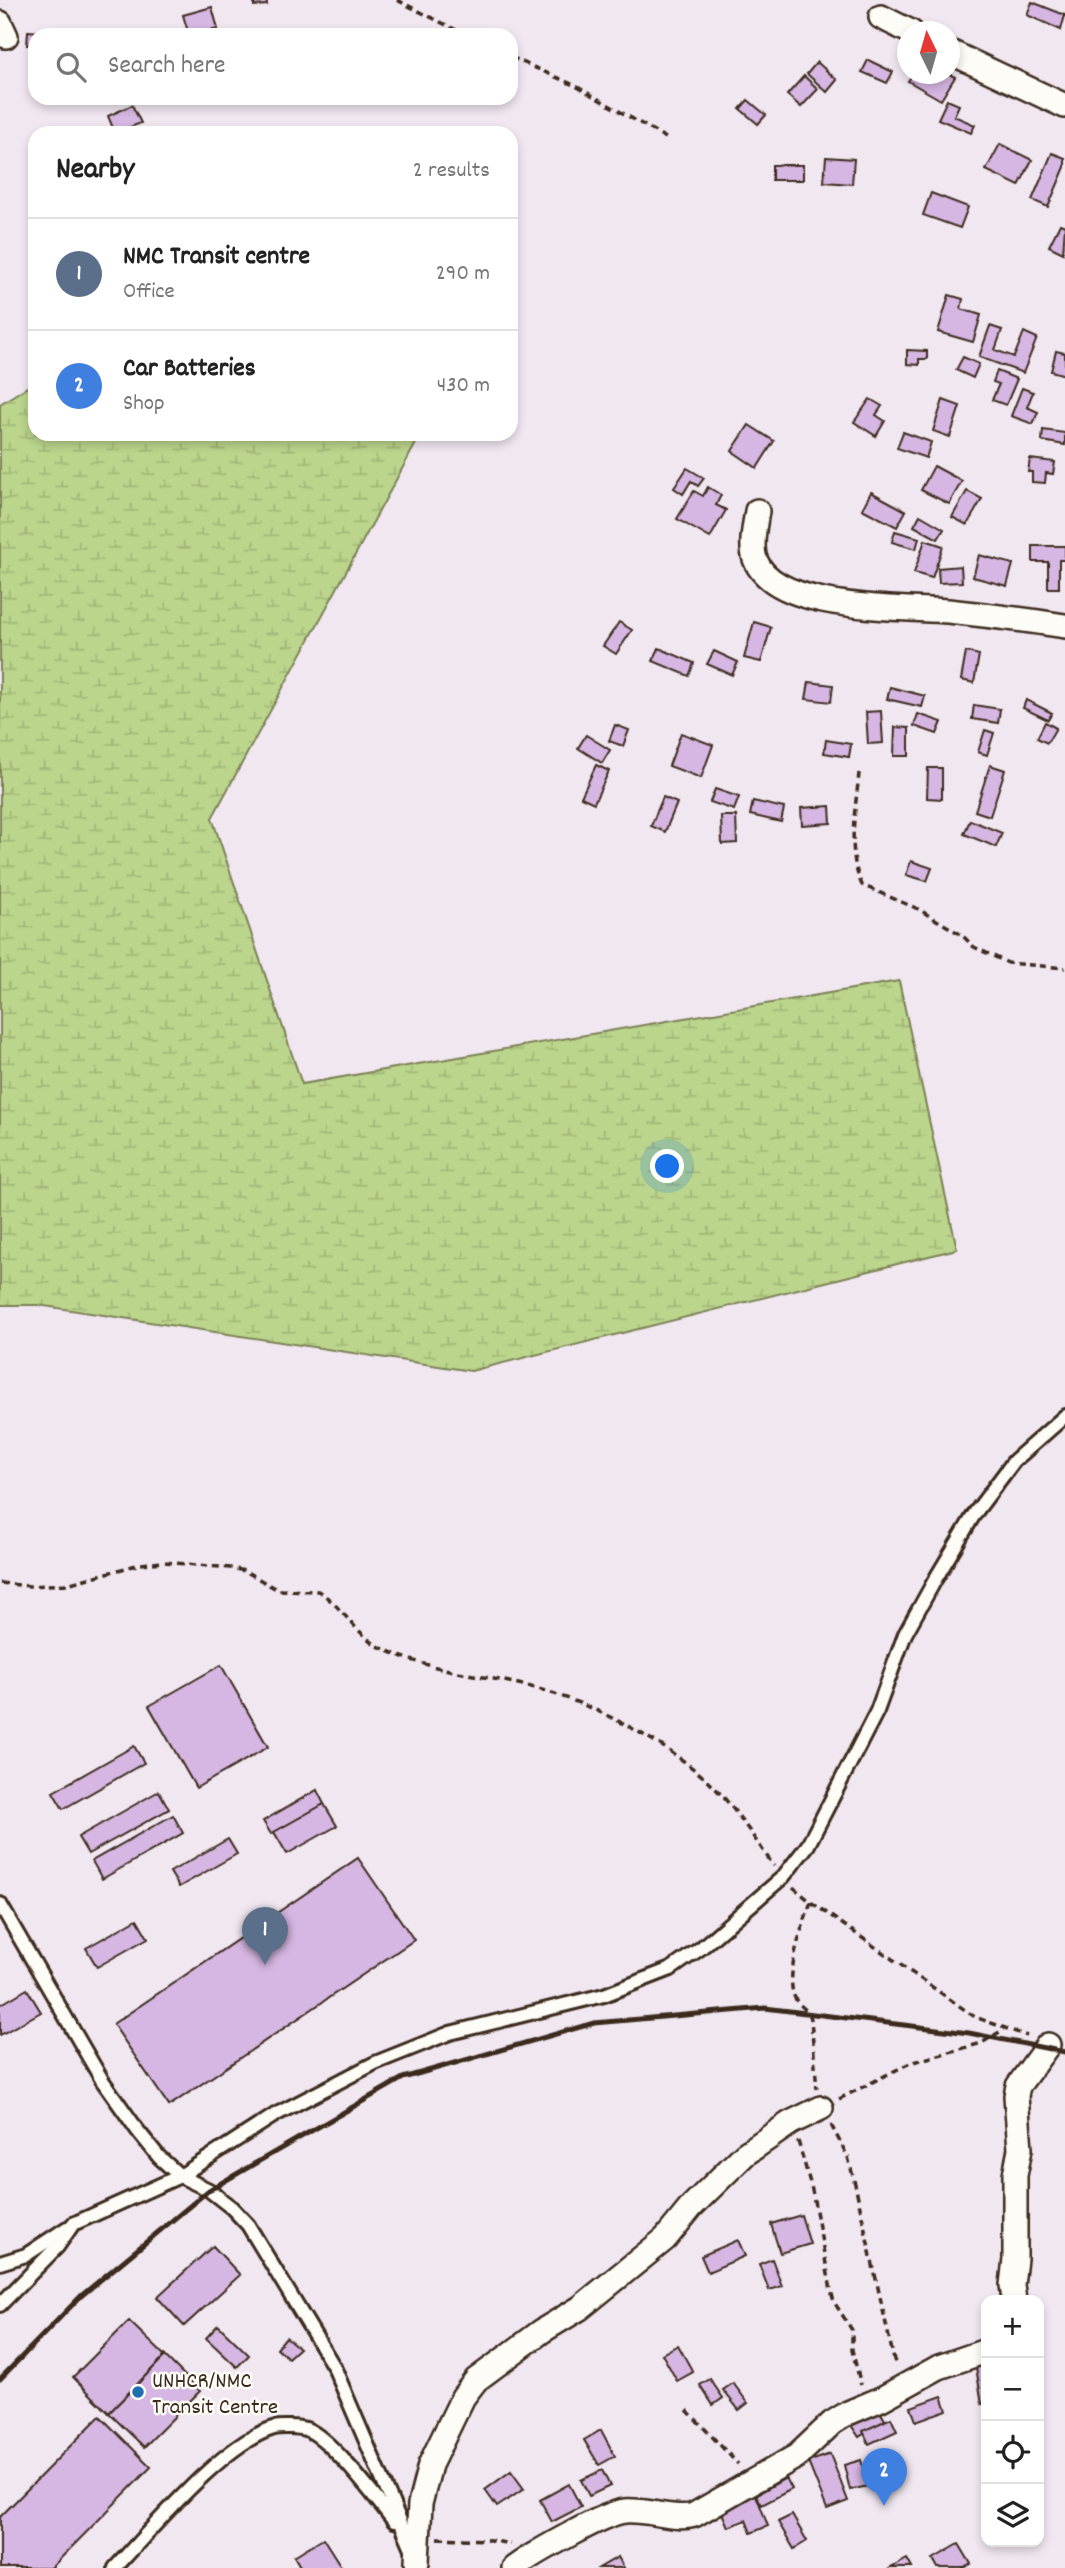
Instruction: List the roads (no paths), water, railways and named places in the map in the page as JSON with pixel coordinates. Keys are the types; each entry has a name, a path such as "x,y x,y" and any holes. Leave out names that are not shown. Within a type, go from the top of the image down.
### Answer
{"street":[{"path":"881,17 897,25"},
{"path":"960,57 1065,106"},
{"path":"757,511 755,559 772,580 800,594 886,610 946,611 1065,626"},
{"path":"1013,2295 1015,2175 1020,2149 1016,2096 1018,2086 1048,2045"},
{"path":"415,2566 412,2536 430,2465 463,2397 476,2380 542,2331 580,2308 665,2239 692,2206 745,2154 790,2123 821,2108"},
{"path":"514,2568 535,2553 623,2511 653,2511 688,2517 797,2456 832,2423 848,2413 939,2367 981,2353"}],"lane":[{"path":"0,2263 26,2255 73,2224 180,2176 275,2115 375,2063 450,2033 604,1994 671,1969 701,1948 783,1877 808,1845 877,1711 905,1634 968,1524 1014,1461 1065,1416"},
{"path":"0,1904 103,2080 159,2157 180,2176 209,2190 232,2208 254,2236 334,2367 412,2536"},
{"path":"0,2305 57,2247 73,2224"},
{"path":"115,2568 206,2474 247,2440 276,2427 306,2429 325,2442 412,2536"}],"railway":[{"path":"0,2379 81,2296 209,2190 403,2078 594,2023 765,2008 969,2033 1065,2052"}],"place":[{"name":"NMC Transit centre","path":"265,1965"},
{"name":"UNHCR/NMC Transit Centre","path":"138,2392"},
{"name":"Car Batteries","path":"884,2506"}]}
